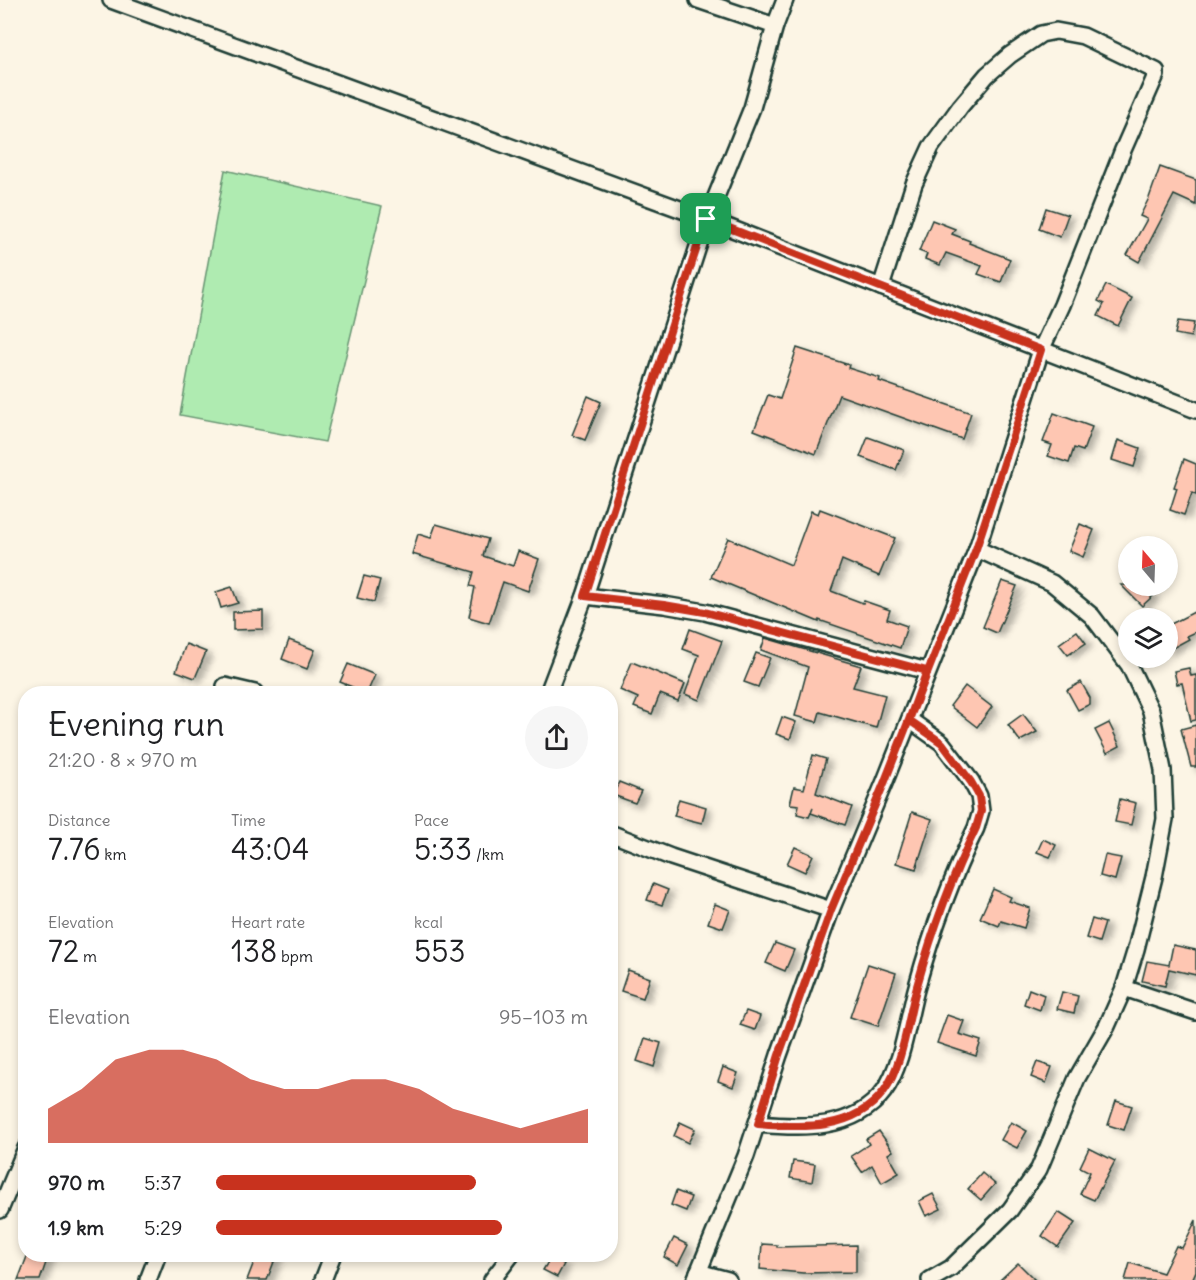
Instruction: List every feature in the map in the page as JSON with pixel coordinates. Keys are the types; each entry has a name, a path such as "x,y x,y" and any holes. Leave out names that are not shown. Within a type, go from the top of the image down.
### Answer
{"street":[{"path":"111,0 706,219 1196,410"},
{"path":"698,0 775,26"},
{"path":"551,686 585,596 706,219 752,108 775,26 785,0"},
{"path":"728,1280 696,1276 758,1124 779,1055 831,910 976,549 1041,350 1062,305 1123,150 1156,75 1153,68 1083,36 1056,32 1041,34 1028,42 987,75 931,147 914,184 880,287"},
{"path":"930,1280 951,1268 1010,1210 1039,1168 1077,1078 1107,1026 1124,988 1154,877 1165,819 1163,770 1151,711 1129,665 1092,616 1052,583 976,549"},
{"path":"585,596 705,612 927,671"},
{"path":"758,1124 795,1128 821,1126 839,1121 871,1103 884,1091 892,1077 935,924 981,811 979,796 956,759 942,743 909,720"},
{"path":"618,836 671,857 831,910"},
{"path":"1124,988 1196,1012"},
{"path":"0,1210 18,1167"},
{"path":"148,1280 155,1262"},
{"path":"322,1280 330,1262"},
{"path":"492,1280 506,1262"}],"green space":[{"path":"225,170 382,206 325,442 180,415"}],"building":[{"path":"1160,167 1196,180 1196,205 1174,195 1139,262 1127,255 1147,219 1140,216"},
{"path":"1046,208 1068,215 1060,237 1039,229"},
{"path":"932,220 955,229 952,234 970,241 969,243 1010,259 1001,282 978,274 982,266 946,253 940,265 925,259 927,254 919,251"},
{"path":"1106,285 1132,298 1118,326 1098,316 1104,304 1098,301"},
{"path":"1178,321 1194,323 1191,337 1175,334"},
{"path":"797,348 849,365 848,368 880,378 879,381 971,413 962,439 839,395 816,454 754,430 768,395 780,399"},
{"path":"588,396 601,402 585,440 572,435"},
{"path":"1054,413 1092,427 1083,451 1074,448 1069,463 1048,456 1052,445 1043,442"},
{"path":"868,437 904,450 896,470 860,457"},
{"path":"1118,440 1140,448 1134,467 1112,460"},
{"path":"1184,459 1196,464 1196,495 1192,493 1184,515 1170,510 1177,488 1174,487"},
{"path":"820,509 895,538 879,576 842,560 831,591 890,610 887,619 907,626 900,648 819,620 819,622 711,577 728,538 791,565 811,511 818,514"},
{"path":"436,524 488,539 483,556 513,566 518,551 539,559 528,591 503,582 489,623 469,617 475,587 470,586 474,572 412,554 418,534 431,538"},
{"path":"1080,524 1094,530 1083,557 1069,551"},
{"path":"364,576 380,580 374,602 357,598"},
{"path":"1002,581 1017,586 997,633 983,627"},
{"path":"232,587 238,603 221,608 216,592"},
{"path":"1132,596 1153,596 1142,606"},
{"path":"263,611 263,629 233,630 233,612"},
{"path":"1196,611 1196,632 1187,636 1189,639 1178,645 1178,620"},
{"path":"690,629 722,641 699,700 685,694 699,655 683,649"},
{"path":"1077,631 1086,643 1068,655 1059,644"},
{"path":"765,638 861,666 853,687 885,695 876,728 820,712 817,722 795,716 808,667 761,650"},
{"path":"289,640 315,650 307,669 282,659"},
{"path":"186,644 206,652 195,678 176,671"},
{"path":"756,653 770,658 758,687 744,682"},
{"path":"632,662 685,684 678,701 660,694 652,714 634,707 638,698 620,690"},
{"path":"348,664 375,675 370,686 350,686 340,682"},
{"path":"1189,668 1191,676 1196,675 1196,720 1191,721 1182,683 1177,684 1174,671"},
{"path":"1081,682 1090,698 1090,704 1078,710 1067,690"},
{"path":"965,686 992,707 977,727 950,706"},
{"path":"1023,714 1037,732 1020,741 1008,725"},
{"path":"782,717 796,722 790,739 776,734"},
{"path":"1109,723 1120,746 1107,753 1095,730"},
{"path":"1196,725 1196,767 1191,767 1181,729"},
{"path":"813,755 826,759 816,793 852,807 845,825 811,813 813,808 809,817 797,814 799,805 790,804 794,787 804,789"},
{"path":"619,782 641,791 635,803 618,797"},
{"path":"679,799 706,807 702,823 674,816"},
{"path":"1120,799 1136,803 1131,825 1115,822"},
{"path":"912,812 932,819 916,869 896,863"},
{"path":"1043,839 1056,845 1050,857 1037,852"},
{"path":"795,847 813,855 805,872 787,864"},
{"path":"1105,855 1121,858 1115,880 1100,876"},
{"path":"653,884 668,890 662,905 647,900"},
{"path":"993,889 1011,897 1009,901 1030,908 1024,928 1001,921 999,926 980,918"},
{"path":"715,904 730,910 723,928 708,923"},
{"path":"1092,919 1105,923 1099,942 1086,938"},
{"path":"775,943 794,950 785,971 766,963"},
{"path":"1173,945 1196,950 1196,975 1169,969 1165,986 1142,981 1147,961 1169,965"},
{"path":"868,964 896,973 878,1026 850,1017"},
{"path":"628,970 650,978 643,998 621,991"},
{"path":"1029,989 1044,995 1040,1010 1024,1004"},
{"path":"1062,992 1078,996 1074,1013 1057,1009"},
{"path":"746,1011 760,1016 755,1030 740,1025"},
{"path":"947,1015 964,1021 959,1034 981,1041 976,1056 937,1043"},
{"path":"645,1038 661,1043 654,1067 637,1061"},
{"path":"1037,1062 1052,1067 1046,1083 1031,1077"},
{"path":"723,1067 738,1073 733,1087 718,1081"},
{"path":"1116,1101 1132,1106 1124,1130 1108,1125"},
{"path":"680,1122 695,1129 688,1143 674,1136"},
{"path":"1011,1122 1027,1131 1017,1148 1001,1140"},
{"path":"879,1131 893,1151 888,1154 899,1173 882,1183 872,1165 862,1172 851,1156 869,1144 866,1139"},
{"path":"1089,1148 1115,1161 1094,1200 1080,1194 1090,1172 1080,1167"},
{"path":"793,1161 815,1164 812,1182 790,1178"},
{"path":"982,1173 995,1184 981,1200 968,1189"},
{"path":"676,1191 691,1197 686,1211 671,1205"},
{"path":"933,1194 941,1209 926,1216 919,1201"},
{"path":"1058,1212 1075,1223 1058,1247 1042,1236"},
{"path":"1196,1220 1196,1271 1192,1280 1125,1280 1130,1263 1163,1273 1176,1246 1182,1248"},
{"path":"674,1238 688,1245 678,1265 664,1257"},
{"path":"762,1244 777,1245 777,1247 856,1245 856,1272 803,1273 760,1269"},
{"path":"25,1262 46,1262 40,1280 18,1280"},
{"path":"254,1262 274,1262 267,1280 247,1280"},
{"path":"548,1262 564,1264 557,1277 543,1270"},
{"path":"1018,1263 1035,1280 1000,1280"}],"route":[{"path":"706,219 585,596 705,612 927,671 909,720 942,743 956,759 979,796 981,811 935,924 892,1077 884,1091 862,1110 839,1121 821,1126 795,1128 758,1124 779,1055 831,910 885,781 927,671 976,549 1041,350 706,219"}]}
